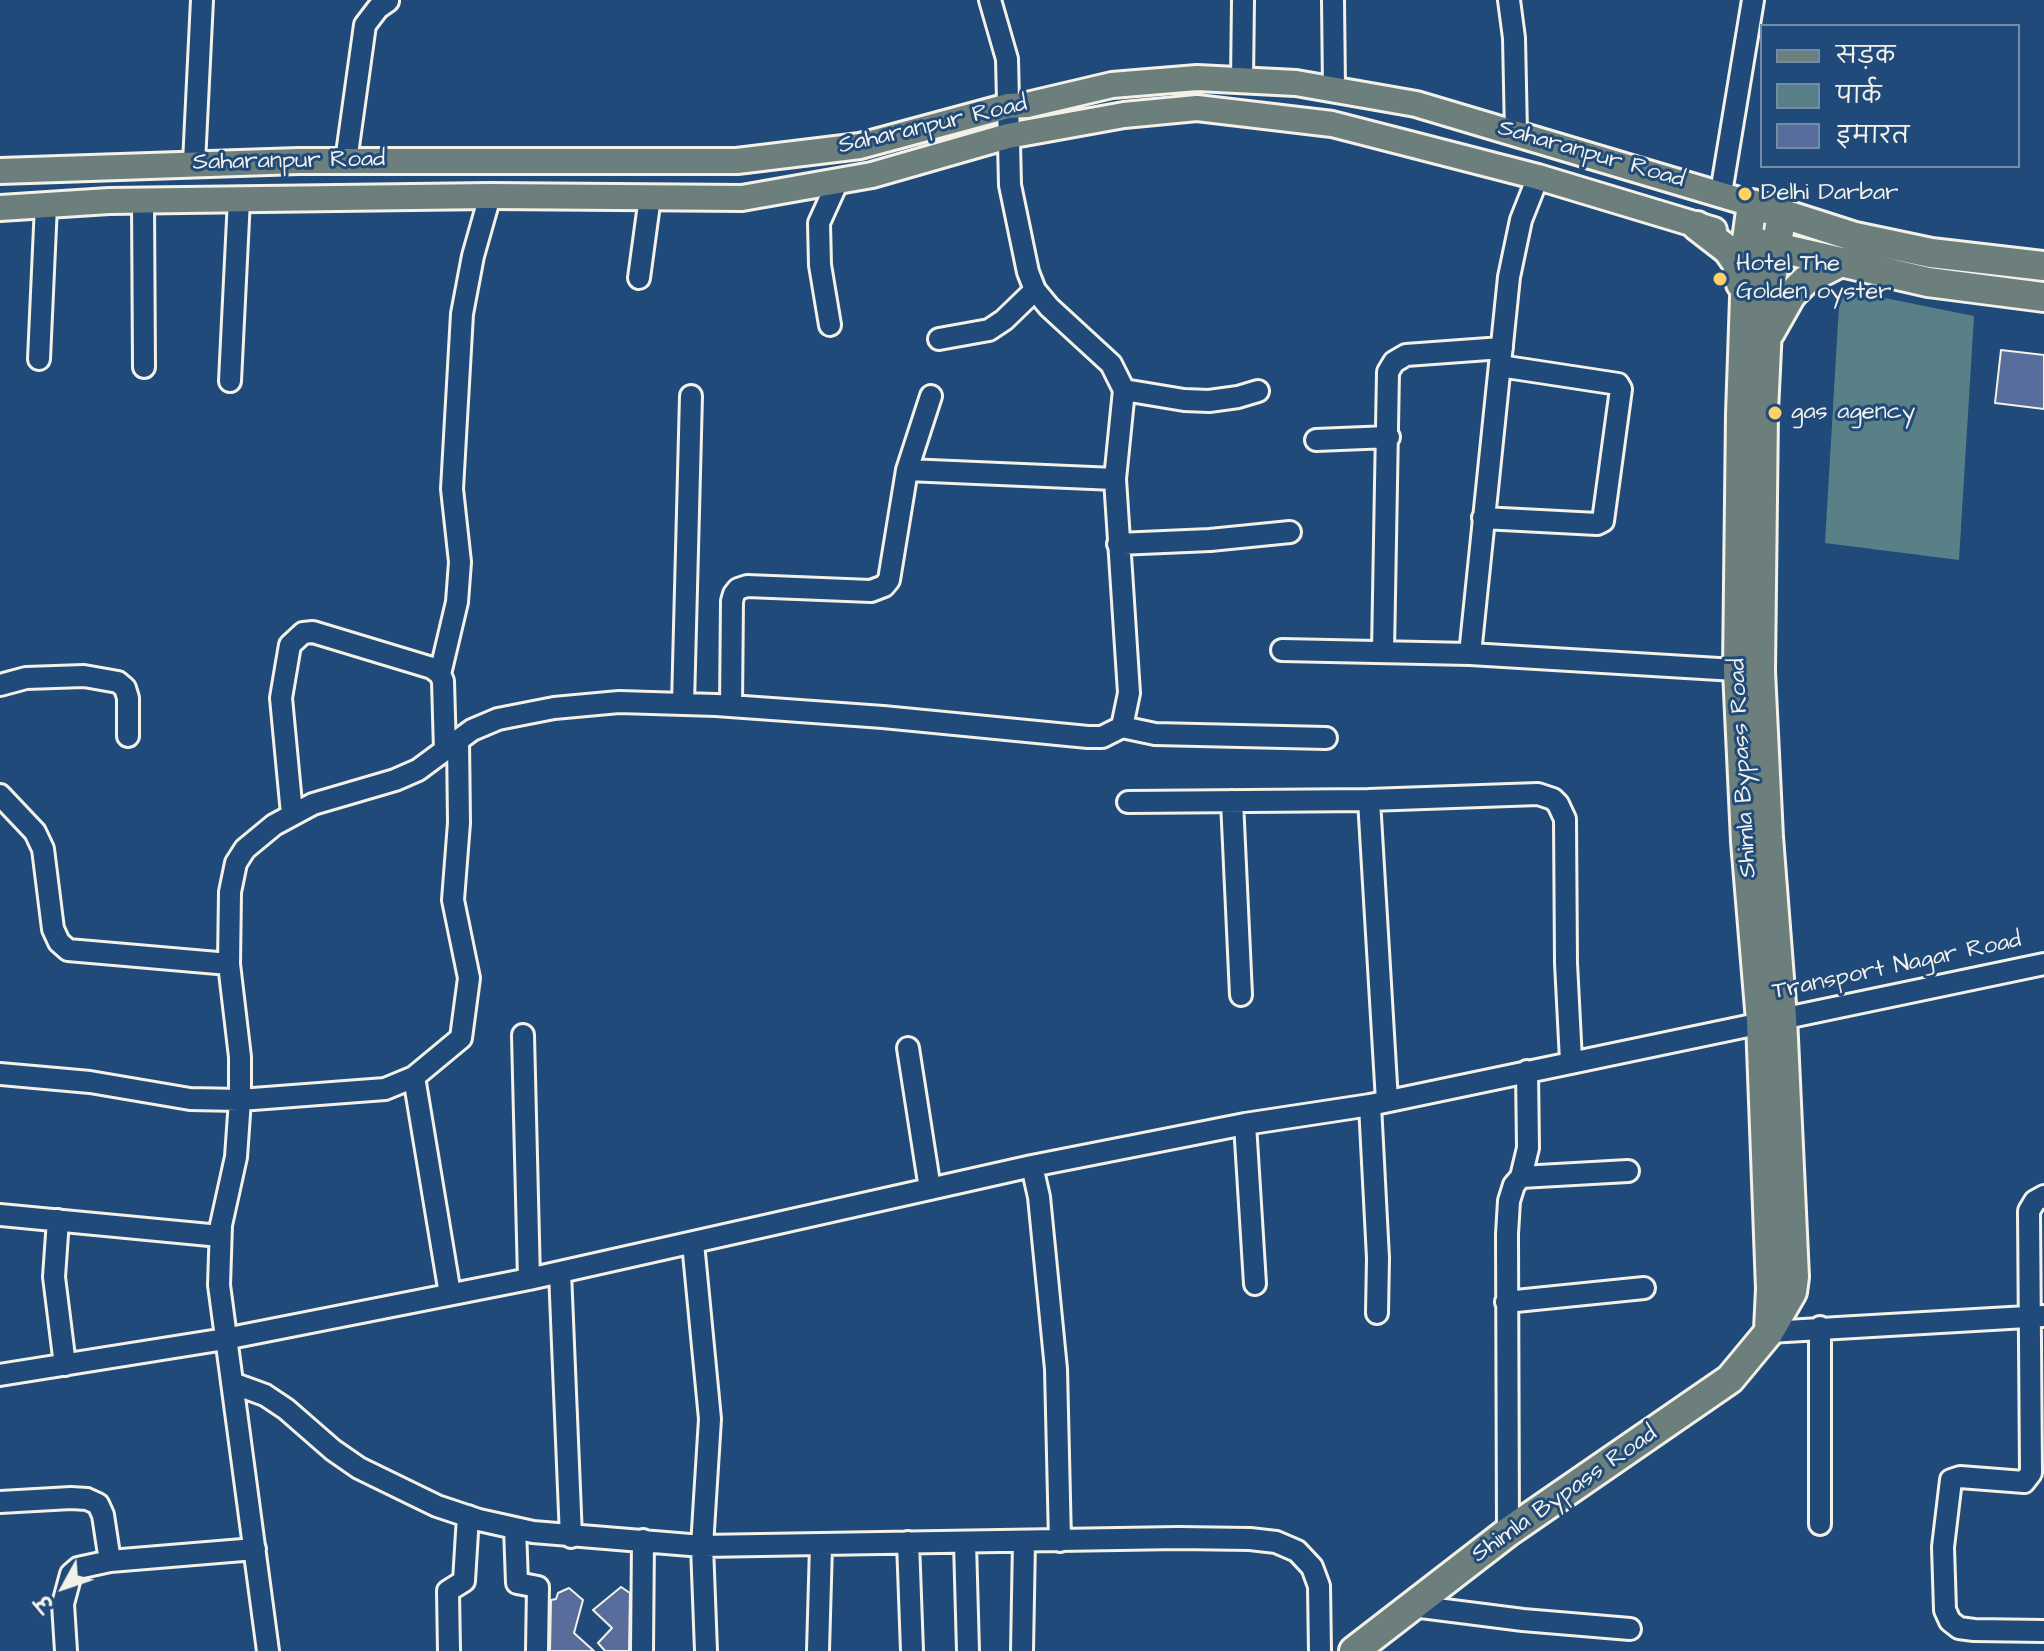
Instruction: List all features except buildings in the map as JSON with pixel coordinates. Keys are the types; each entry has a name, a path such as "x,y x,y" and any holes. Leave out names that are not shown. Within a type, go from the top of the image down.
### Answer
{"highway":[{"path":"1752,204 1855,237 1931,253 2044,266"},
{"name":"Shimla Bypass Road","path":"1749,671 1741,414 1747,240 1752,204"},
{"name":"Shimla Bypass Road","path":"1354,1651 1508,1532 1730,1379 1769,1332 1771,1019 1746,841 1749,671 1766,338 1782,213"},
{"path":"1697,226 1717,239 1737,263 1745,308"},
{"path":"1747,240 1928,282 2044,297"},
{"path":"1766,338 1791,295 1806,280 1841,262"}],"main road":[{"name":"Saharanpur Road","path":"0,171 194,163 737,161 860,146 1008,106 1027,105 1112,85 1197,78 1296,83 1416,104 1752,204"},
{"name":"Saharanpur Road","path":"0,208 239,199 490,196 742,198 872,175 1008,136 1124,115 1197,108 1332,124 1538,177 1747,240"}],"street":[{"path":"194,163 202,0"},
{"path":"990,0 1007,59 1010,185 1028,272 1035,290 1049,307 1111,364 1124,390 1115,479 1129,693 1128,710 1122,727"},
{"path":"1242,80 1243,0"},
{"path":"1333,0 1334,88"},
{"path":"1509,0 1514,38 1516,133"},
{"path":"1721,193 1753,0"},
{"path":"346,161 365,25 388,1"},
{"path":"1470,654 1515,243 1538,177"},
{"path":"830,325 820,265 819,223 838,181"},
{"path":"0,1074 90,1082 190,1099 240,1100 385,1089 414,1077 461,1038 469,978 453,900 459,823 440,674 457,602 460,562 452,489 462,314 473,256 490,196"},
{"path":"639,278 650,197"},
{"path":"230,381 239,199"},
{"path":"143,201 144,367"},
{"path":"39,359 46,205"},
{"path":"939,339 989,330 1035,290"},
{"path":"1383,652 1388,378 1391,367 1398,359 1411,354 1501,357 1618,384 1621,389 1603,521 1597,524 1483,518"},
{"path":"1124,390 1209,401 1258,391"},
{"path":"683,704 691,396"},
{"path":"731,706 734,594 747,586 871,591 884,586 889,580 907,470 931,396"},
{"path":"1316,440 1389,437"},
{"path":"907,470 1115,479"},
{"path":"1118,544 1210,540 1290,532"},
{"path":"292,814 281,698 290,645 295,638 313,632 432,668 440,674"},
{"path":"1282,650 1470,654 1749,671"},
{"path":"0,685 26,678 84,676 118,682 125,688 128,698 128,736"},
{"path":"268,1651 219,1285 220,1236 236,1157 240,1100 240,1057 229,964 230,892 236,863 245,849 292,814 313,804 395,780 418,770 472,730 498,719 554,708 619,702 683,704 883,717 1088,737 1102,737 1122,727 1155,734 1326,738"},
{"path":"1128,802 1369,800 1538,794 1553,799 1565,819 1566,963 1571,1061"},
{"path":"0,795 35,832 43,849 53,929 59,942 68,950 229,964"},
{"path":"1369,800 1378,1103 1377,1313"},
{"path":"1232,801 1241,995"},
{"name":"Transport Nagar Road","path":"0,1375 225,1339 529,1279 1032,1166 1245,1124 1378,1103 2044,964"},
{"path":"523,1035 529,1279"},
{"path":"908,1048 930,1189"},
{"path":"1508,1532 1506,1302 1509,1201 1514,1185 1521,1177 1528,1148 1527,1071"},
{"path":"414,1077 450,1294"},
{"path":"1245,1124 1255,1284"},
{"path":"1032,1166 1039,1197 1056,1369 1060,1541"},
{"path":"1521,1177 1628,1171"},
{"path":"2044,1196 2035,1201 2029,1211 2036,1316 2037,1404 2031,1473 2024,1482 1960,1477 1951,1480 1943,1547 1945,1610 1950,1621 1959,1628 1974,1630 2044,1631"},
{"path":"0,1215 220,1236"},
{"path":"58,1220 54,1277 65,1365"},
{"path":"693,1243 710,1419 702,1546 706,1651"},
{"path":"560,1272 571,1537"},
{"path":"1506,1302 1644,1288"},
{"path":"1769,1332 2036,1316"},
{"path":"1820,1327 1820,1524"},
{"path":"232,1383 276,1402 359,1468 437,1506 515,1528 571,1537 702,1546 1178,1538 1276,1542 1297,1551 1312,1567 1319,1586 1320,1651"},
{"path":"0,1502 71,1498 87,1499 98,1504 103,1515 110,1561"},
{"path":"449,1651 448,1591 464,1581 468,1516"},
{"path":"515,1528 517,1583 538,1587 537,1651"},
{"path":"642,1651 643,1540"},
{"path":"908,1542 912,1651"},
{"path":"1022,1651 1024,1542"},
{"path":"965,1543 968,1651"},
{"path":"818,1651 821,1546"},
{"path":"66,1651 63,1604 71,1574 78,1568 110,1561 255,1549"},
{"path":"1413,1606 1630,1629"}],"green space":[{"path":"1840,289 1974,316 1959,560 1825,543"}],"place":[{"name":"Delhi Darbar","path":"1745,194"},
{"name":"Hotel The Golden oyster","path":"1720,279"},
{"name":"gas agency","path":"1775,413"}]}
